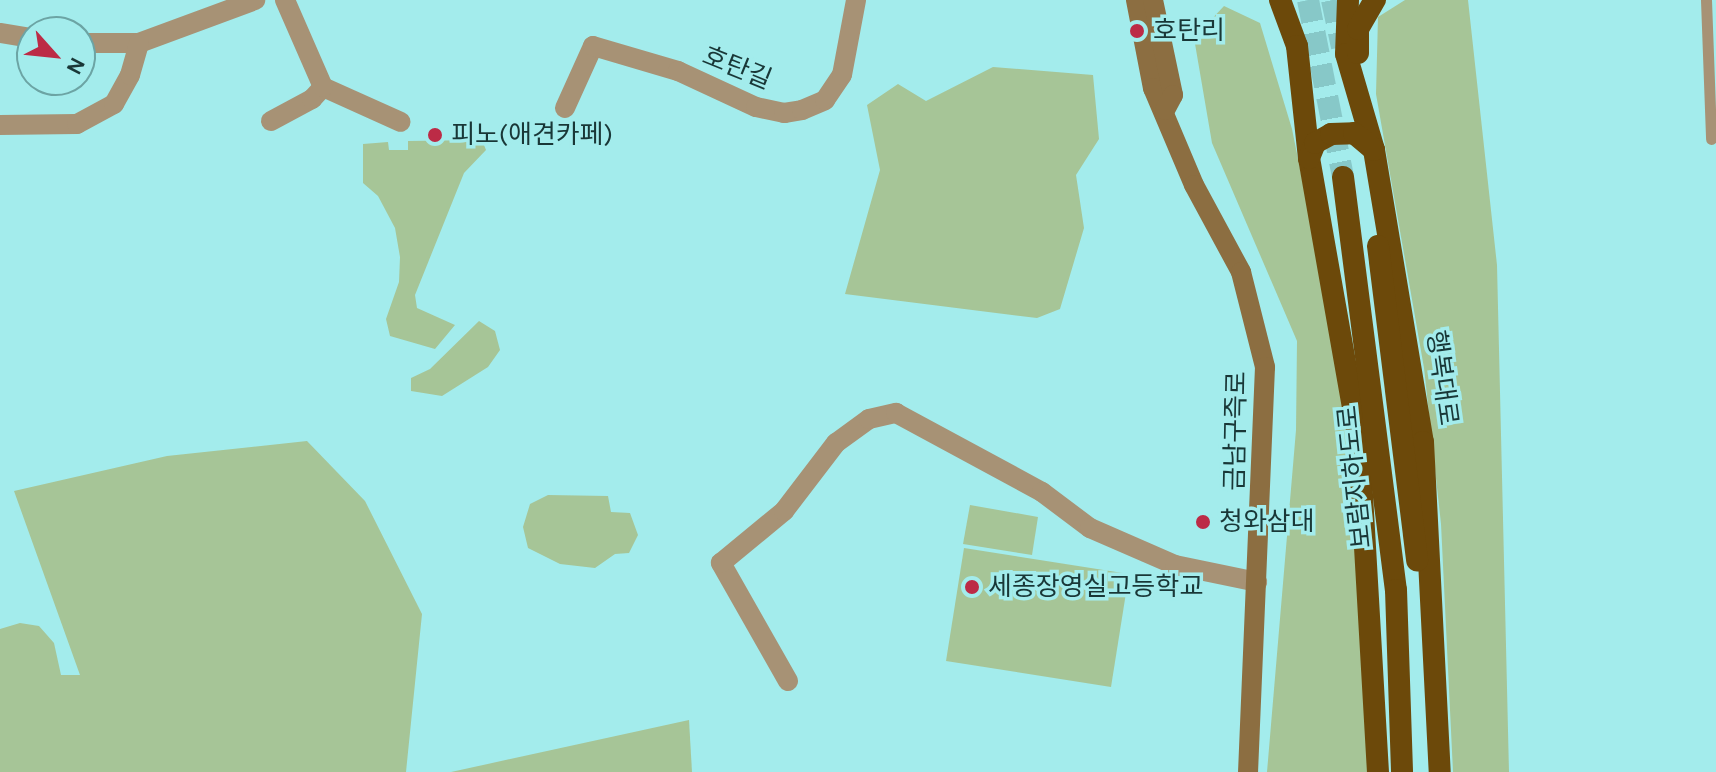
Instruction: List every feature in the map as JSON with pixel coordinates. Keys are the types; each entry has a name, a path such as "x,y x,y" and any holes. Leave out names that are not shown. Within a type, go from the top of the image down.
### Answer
{"highway":[{"path":"1280,0 1297,46 1309,158 1359,443 1378,772"},
{"name":"행복대로","path":"1348,0 1346,54 1373,143 1423,442 1440,772"},
{"path":"1373,143 1358,29 1375,0"},
{"path":"1309,158 1315,143 1331,134 1354,133 1373,143"},
{"name":"보람지하도로","path":"1343,177 1396,590 1402,772"},
{"name":"보람지하도로","path":"1368,178 1420,585 1428,772"}],"main road":[{"name":"금남구즉로","path":"1136,0 1153,88 1165,110 1194,185 1241,272 1257,320 1267,409 1248,772"},
{"name":"금남구즉로","path":"1153,0 1173,95 1165,110"}],"street":[{"path":"96,43 139,43 255,0"},
{"path":"285,0 323,87 401,122"},
{"name":"호탄길","path":"565,108 593,46 678,71 756,107 784,113 802,110 825,100 842,75 856,0"},
{"path":"0,125 77,124 114,104 130,75 139,43"},
{"path":"271,121 312,99 323,87"},
{"path":"788,681 721,563 784,511 836,443 869,419 896,413 1042,492 1090,528 1175,565 1257,582"}],"lane":[{"path":"1706,0 1711,139"}],"green space":[{"path":"1405,0 1468,0 1497,265 1509,772 1453,772 1441,524 1424,368 1376,94 1378,17"},
{"path":"1224,6 1260,23 1292,129 1318,258 1350,430 1371,772 1267,772 1296,430 1297,341 1212,143 1194,38"},
{"path":"993,67 1093,75 1099,139 1076,175 1084,228 1060,309 1037,318 845,294 880,170 867,105 898,84 926,101"},
{"path":"482,140 486,150 464,173 415,295 417,308 455,325 435,349 390,336 386,319 399,282 400,257 395,228 378,196 363,183 363,144 388,142 389,150 408,150 408,141"},
{"path":"479,321 495,331 500,350 488,367 442,396 411,391 411,378 430,369"},
{"path":"307,441 365,501 422,614 406,772 0,772 0,629 20,623 39,626 54,643 61,675 80,675 14,491 167,456"},
{"path":"548,495 608,496 611,512 630,513 638,535 629,553 615,554 595,568 560,564 528,548 523,527 530,504"},
{"path":"970,505 1038,517 1032,555 963,544"},
{"path":"964,548 1129,574 1111,687 946,661"},
{"path":"689,720 692,772 451,772"}],"tunnel":[{"path":"1308,0 1343,177"},
{"path":"1332,0 1342,47"}],"place":[{"name":"호탄리","path":"1137,31"},
{"name":"피노(애견카페)","path":"435,135"},
{"name":"청와삼대","path":"1203,522"},
{"name":"세종장영실고등학교","path":"972,587"}]}
